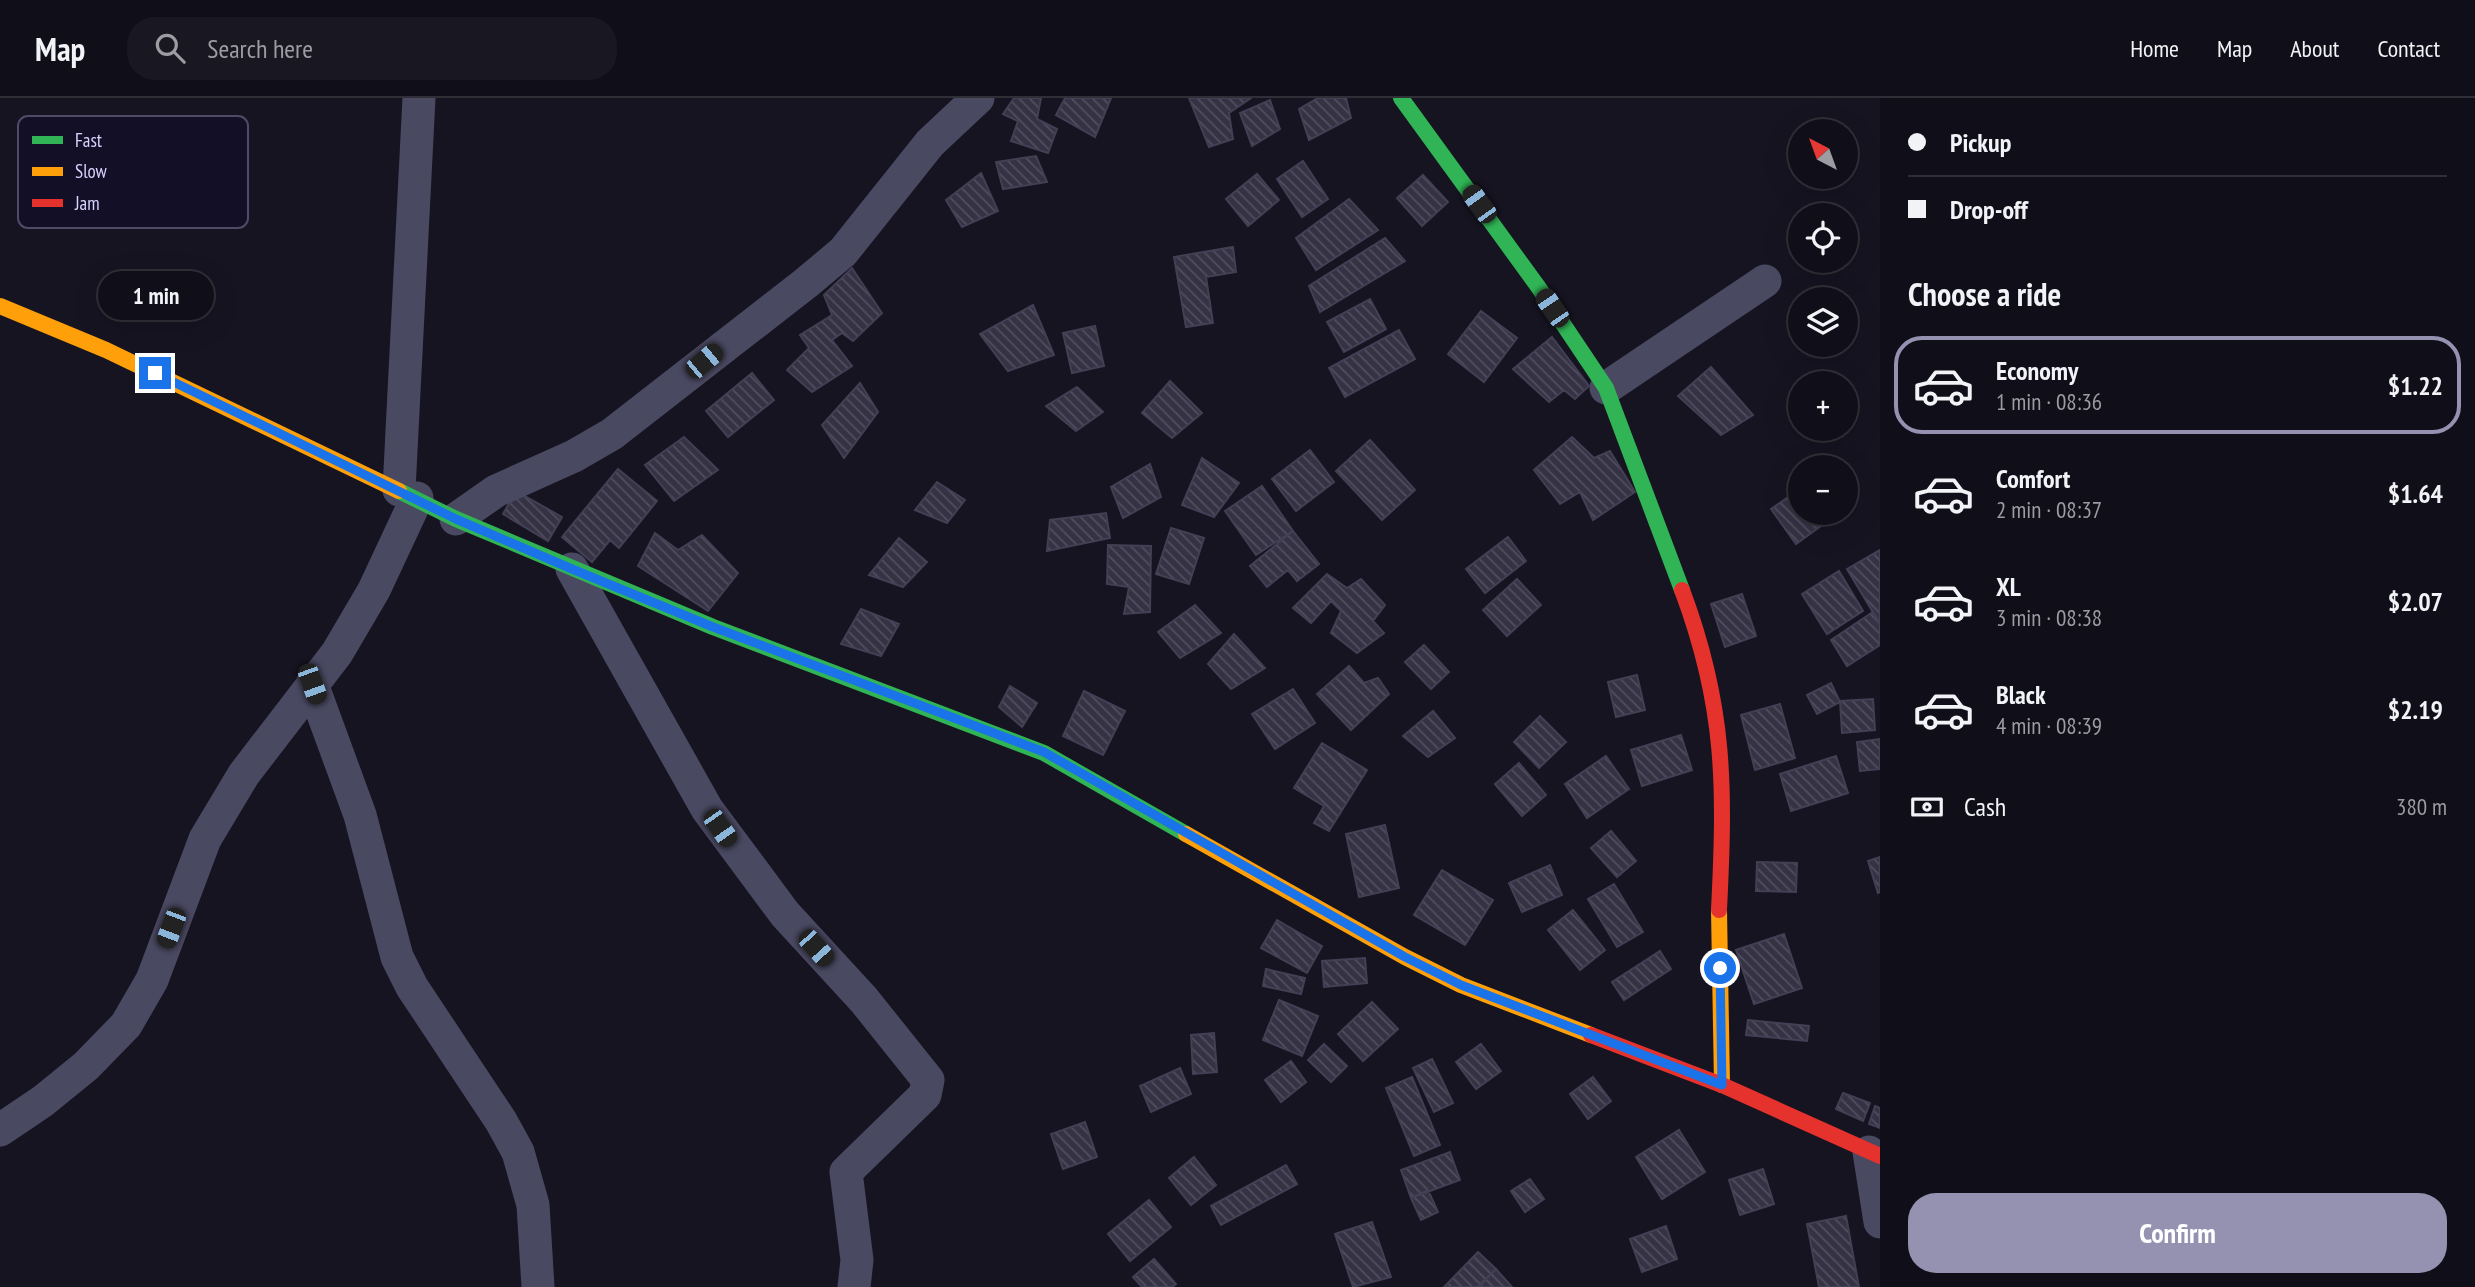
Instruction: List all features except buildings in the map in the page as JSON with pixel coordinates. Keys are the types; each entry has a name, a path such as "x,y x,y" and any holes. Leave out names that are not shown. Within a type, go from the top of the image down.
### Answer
{"street":[{"path":"0,1130 43,1101 86,1066 126,1025 152,979 205,839 244,774 337,653 374,590 408,494 419,98"},
{"path":"456,519 496,491 574,457 612,434 806,283 843,252 930,143 978,98"},
{"path":"1401,98 1539,288 1606,388 1702,642 1715,697 1724,810 1719,919 1722,1085"},
{"path":"1606,388 1765,281"},
{"path":"0,306 106,350 456,519 572,569 713,627 1044,752 1405,957 1461,985 1722,1085 1874,1154 1880,1222"},
{"path":"572,569 707,809 785,914 864,1000 928,1080 925,1095 846,1172 857,1261 854,1287"},
{"path":"312,684 360,815 397,957 412,987 501,1121 518,1152 533,1205 538,1287"}],"traffic: fast":[{"path":"1401,98 1539,288 1606,388 1682,590"},
{"path":"399,491 456,519 713,627 1044,753 1186,834"}],"traffic: slow":[{"path":"0,306 106,350 399,491"},
{"path":"1186,834 1405,957 1461,985 1591,1035"},
{"path":"1719,910 1722,1085"}],"traffic: jam":[{"path":"1682,590 1696,632 1715,710 1722,786 1719,910"},
{"path":"1591,1035 1722,1085 1880,1156"}],"route":[{"path":"155,373 456,519 572,569 713,627 1044,752 1405,957 1461,985 1722,1085 1720,968"}]}
